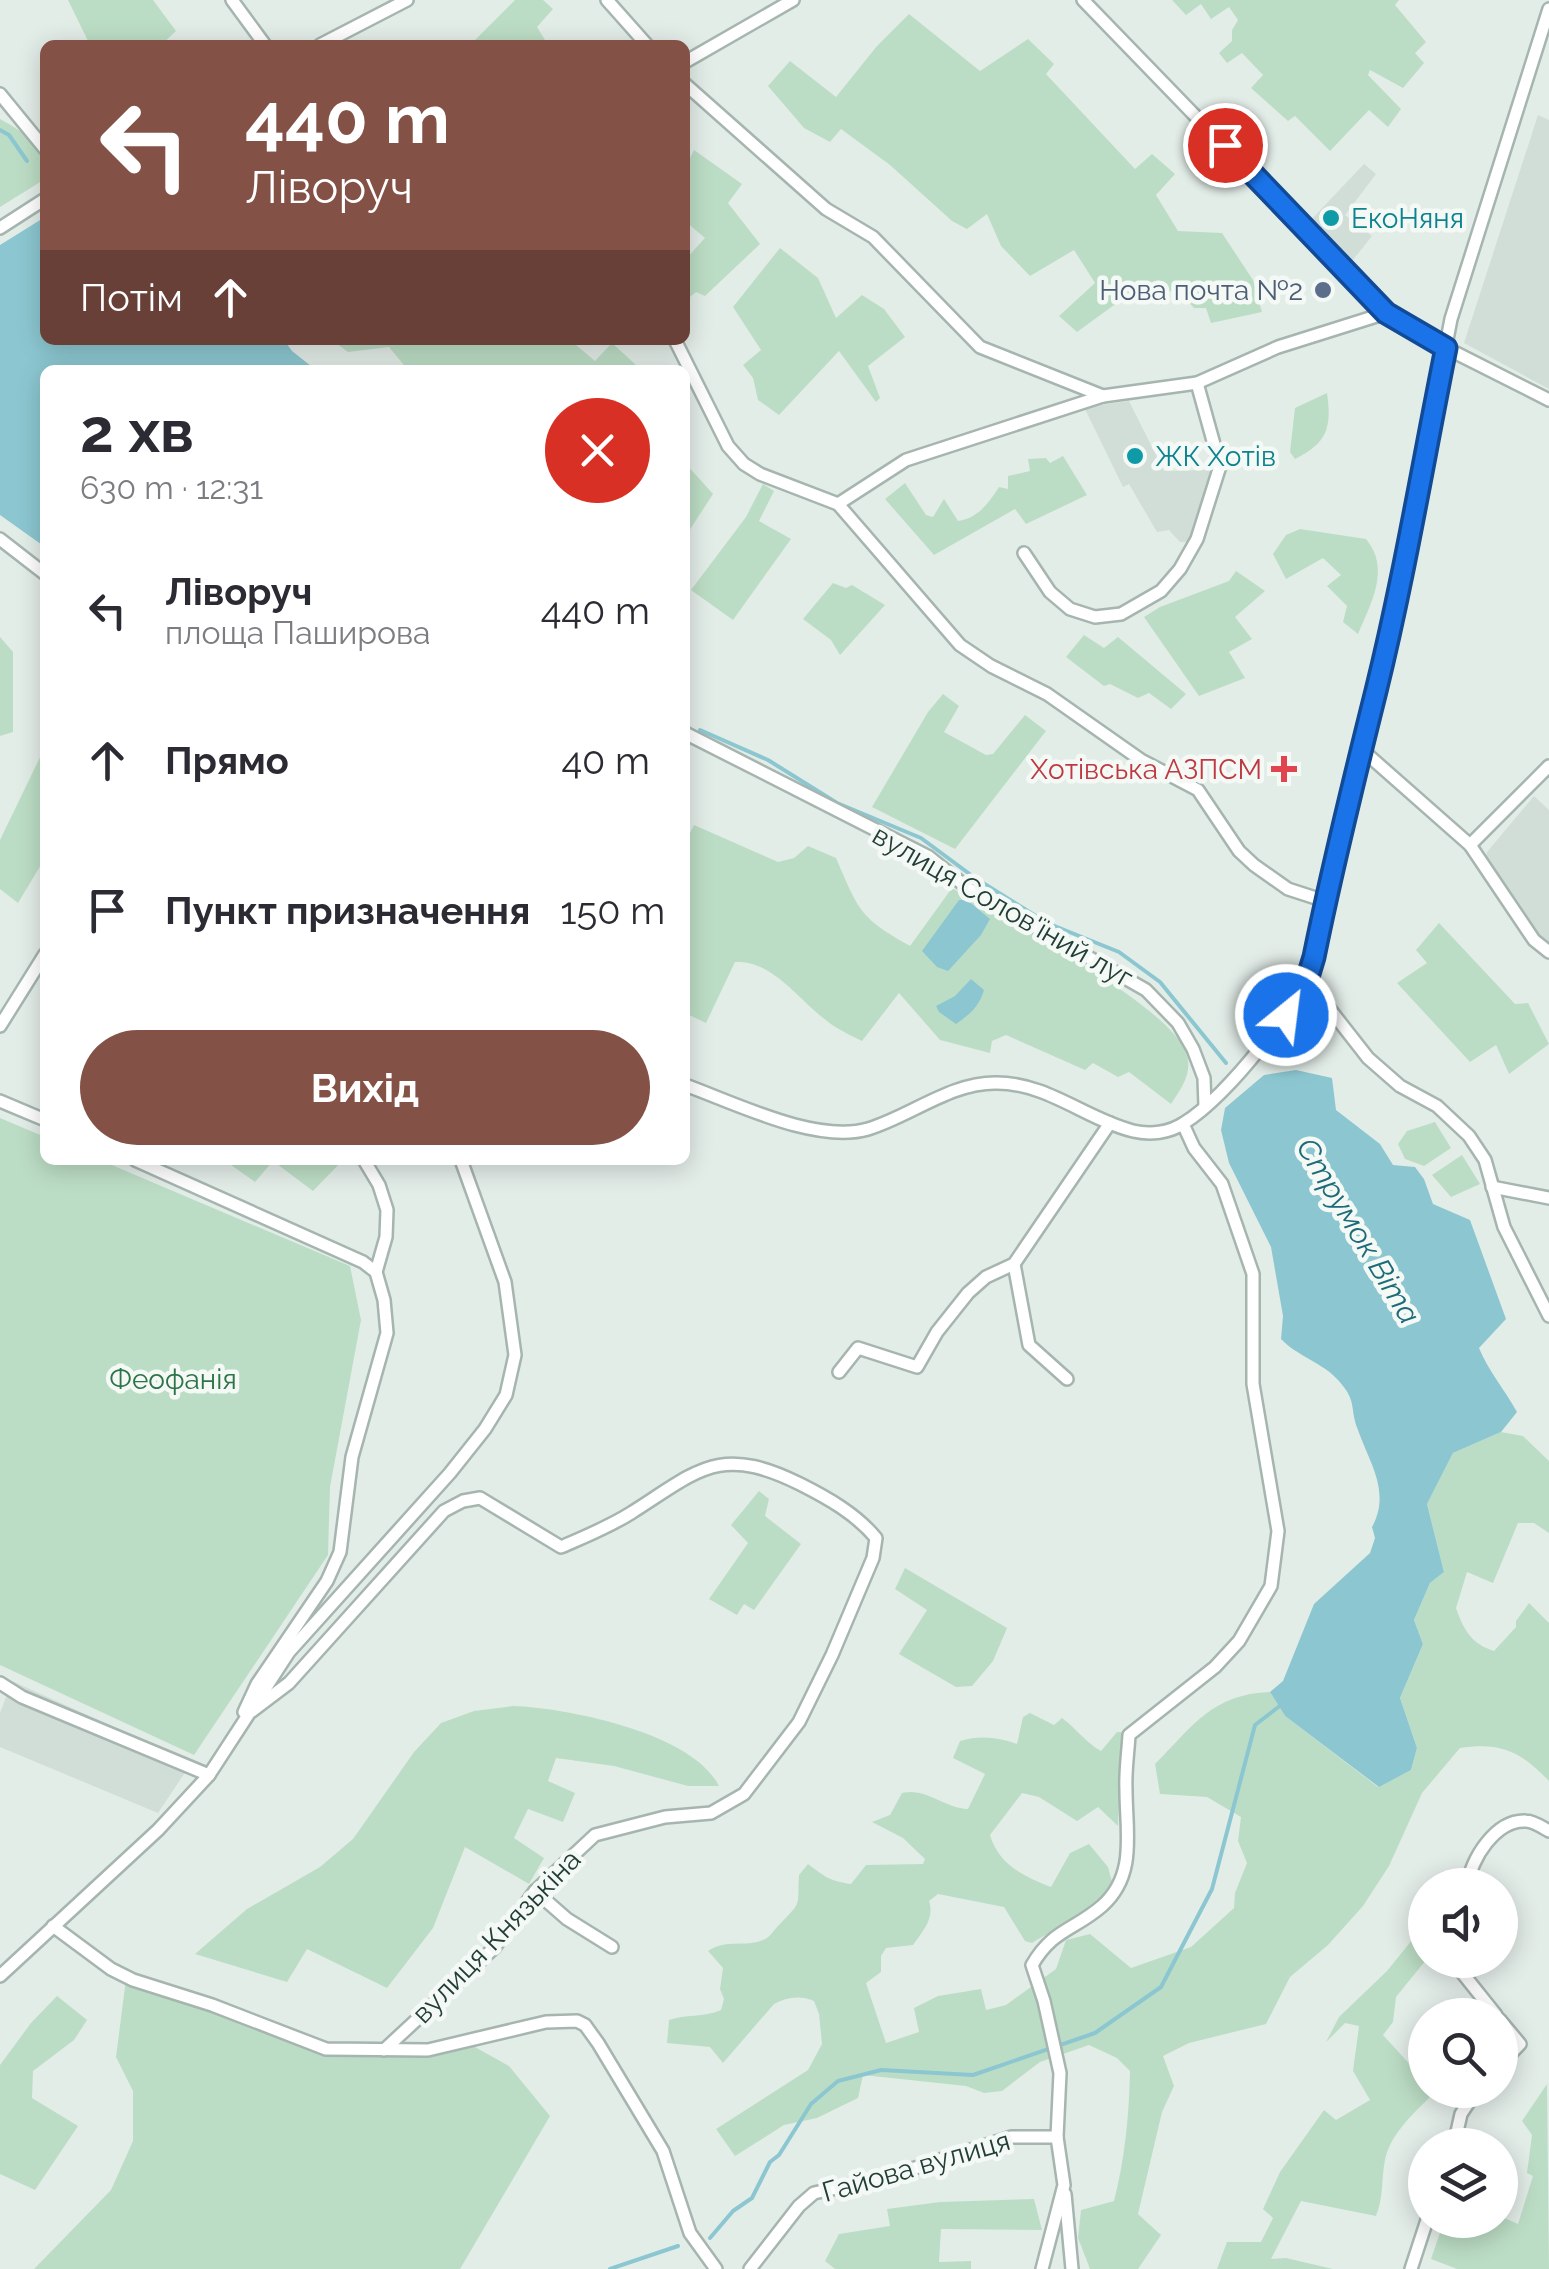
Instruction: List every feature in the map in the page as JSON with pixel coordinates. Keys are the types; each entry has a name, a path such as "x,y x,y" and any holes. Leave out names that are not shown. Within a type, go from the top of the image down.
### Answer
{"street":[{"path":"232,0 261,40"},
{"path":"330,40 407,0"},
{"path":"607,0 643,40"},
{"path":"690,59 793,0"},
{"path":"1083,0 1386,313 1549,400"},
{"path":"690,1088 821,1131 847,1132 869,1128 973,1085 994,1082 1042,1092 1110,1123 1147,1133 1183,1124 1205,1107 1252,1057 1307,980 1376,692 1462,282 1549,10"},
{"path":"690,88 826,209 873,237 980,348 1102,396"},
{"path":"0,94 40,143"},
{"path":"0,228 40,203"},
{"path":"838,504 906,460 1102,396 1197,382 1278,348 1386,313"},
{"path":"690,371 728,446 744,464 838,504 960,644 990,666 1046,694 1141,760 1198,790 1239,851 1254,866 1288,889 1325,902"},
{"path":"1024,553 1050,592 1070,610 1094,617 1121,614 1161,591 1180,569 1197,538 1220,466 1197,382"},
{"path":"0,539 40,570"},
{"name":"вулиця Солов'їний луг","path":"690,736 929,857 969,889 1146,990 1178,1023 1193,1049 1204,1078 1205,1107"},
{"path":"1360,748 1470,845 1534,940 1549,952"},
{"path":"1470,845 1549,766"},
{"path":"0,1026 40,962"},
{"path":"1307,980 1368,1058 1400,1086 1437,1106 1469,1136 1484,1160 1504,1227 1549,1316"},
{"path":"0,1101 40,1118"},
{"path":"839,1372 858,1348 917,1367 936,1332 968,1293 986,1277 1014,1264 1110,1123"},
{"path":"1072,2269 1057,2137 1060,2073 1032,1965 1046,1942 1091,1915 1116,1893 1130,1851 1128,1736 1215,1667 1239,1640 1271,1586 1278,1531 1253,1384 1253,1274 1222,1184 1194,1148 1183,1124"},
{"path":"146,1165 362,1262 376,1272"},
{"path":"224,1752 258,1684 326,1581 340,1552 352,1457 387,1333 376,1272 386,1237 388,1210 367,1165"},
{"path":"0,1976 158,1830 209,1775 290,1652 450,1474 506,1396 515,1355 505,1282 463,1165"},
{"path":"1492,1187 1549,1198"},
{"path":"1014,1264 1030,1346 1067,1379"},
{"name":"вулиця Князькіна","path":"252,1712 289,1683 444,1511 464,1500 480,1498 560,1548 626,1517 698,1469 727,1462 771,1470 816,1492 862,1521 876,1538 873,1558 799,1722 744,1794 711,1812 665,1817 596,1835 536,1891 494,1948 384,2050"},
{"path":"0,1683 22,1697 209,1775"},
{"path":"1471,1868 1478,1854 1506,1824 1526,1821 1549,1831"},
{"path":"536,1891 568,1919 612,1947"},
{"path":"53,1926 111,1969 133,1980 212,2005 326,2050 428,2050 565,2019 585,2025 663,2151 690,2234 716,2269"},
{"path":"1466,1978 1483,1998"},
{"name":"Гайова вулиця","path":"750,2269 798,2206 814,2193 887,2177 1011,2137 1057,2137"},
{"path":"1042,2269 1064,2185"},
{"path":"1410,2269 1421,2238"}],"shaded area":[{"path":"1538,115 1549,120 1549,389 1464,343"},
{"path":"1364,164 1376,174 1345,215 1372,236 1352,261 1310,221"},
{"path":"1129,401 1164,471 1217,470 1192,542 1180,542 1169,530 1157,532 1129,484 1123,487 1084,407"},
{"path":"1534,796 1549,810 1549,944 1539,939 1485,862 1487,852"},
{"path":"12,1681 192,1762 158,1813 0,1747 0,1713"}],"green space":[{"path":"68,0 153,0 176,31 166,40 88,40"},
{"path":"515,0 543,0 553,9 537,27 545,40 475,40"},
{"path":"1172,0 1399,0 1395,5 1426,42 1415,53 1424,63 1403,88 1370,70 1368,75 1401,109 1388,127 1369,110 1330,151 1295,116 1288,121 1251,88 1263,75 1242,53 1227,63 1219,53 1232,41 1232,30 1238,20 1229,7 1211,19 1201,4 1186,15"},
{"path":"909,14 980,71 1028,39 1054,64 1046,74 1135,169 1152,154 1175,174 1156,195 1178,231 1222,233 1253,280 1262,312 1211,323 1206,308 1194,308 1177,289 1139,302 1121,300 1077,332 1059,316 1095,283 1074,250 1030,276 1001,246 987,214 967,229 952,221 890,165 841,129 830,142 804,128 768,86 790,61 836,97"},
{"path":"0,119 38,150 40,182 0,207"},
{"path":"694,150 742,184 728,203 760,244 705,296 696,292 690,297 690,254 705,238 690,225 690,158"},
{"path":"780,248 818,278 836,318 862,295 884,309 905,337 868,366 880,398 876,402 839,351 779,415 758,400 753,378 743,365 761,350 733,307"},
{"path":"339,345 576,345 595,361 614,345 636,365 404,365 389,347 348,352"},
{"path":"1327,393 1329,416 1325,433 1314,447 1295,459 1290,452 1295,408"},
{"path":"1063,456 1087,495 1026,524 1015,509 934,555 885,499 905,483 926,515 933,517 944,499 958,521 982,509 999,487 1008,489 1008,476 1030,471 1028,459 1046,458 1050,463"},
{"path":"690,469 713,494 690,529"},
{"path":"763,484 774,491 759,521 791,539 733,620 691,590 746,517"},
{"path":"1300,529 1366,539 1373,550 1376,586 1358,634 1343,622 1347,606 1327,586 1341,575 1323,558 1286,579 1273,554 1286,535"},
{"path":"1236,571 1265,591 1235,617 1252,639 1229,652 1245,678 1199,696 1144,617 1229,581"},
{"path":"833,583 846,588 852,585 885,605 840,655 831,640 803,619"},
{"path":"1084,635 1104,648 1118,637 1186,694 1171,709 1149,693 1138,698 1110,684 1104,686 1066,657"},
{"path":"0,637 13,652 13,732 0,736"},
{"path":"943,694 959,706 944,732 986,755 993,754 1025,715 1046,731 955,849 872,807 928,712"},
{"path":"40,757 40,866 18,903 0,889 0,840"},
{"path":"694,825 778,862 794,858 808,846 836,858 863,911 910,946 952,888 1078,961 1144,1007 1184,1048 1188,1071 1183,1084 1171,1104 1129,1072 1118,1077 1093,1063 1085,1070 1006,1035 992,1041 990,1053 940,1040 899,993 862,1041 827,1021 785,983 749,963 735,962 706,1023 690,1015 690,833"},
{"path":"1439,923 1515,1004 1528,1003 1549,1044 1509,1074 1496,1045 1470,1062 1397,983 1427,963 1416,950"},
{"name":"Феофанія","path":"0,1118 40,1135 40,1165 112,1165 350,1266 361,1320 330,1487 328,1555 194,1755 0,1665"},
{"path":"1435,1122 1451,1148 1424,1166 1405,1159 1398,1144 1407,1131"},
{"path":"1462,1155 1480,1184 1451,1197 1432,1175"},
{"path":"231,1165 270,1165 255,1182"},
{"path":"278,1165 338,1165 313,1191"},
{"path":"1501,1432 1523,1436 1549,1461 1549,1533 1534,1523 1518,1523 1493,1583 1467,1572 1456,1608 1470,1635 1494,1651 1516,1627 1529,1603 1549,1623 1549,1781 1529,1762 1509,1751 1487,1746 1460,1748 1422,1793 1389,1866 1363,1906 1328,1945 1290,1977 1266,2024 1189,2043 1163,2056 1174,2086 1162,2112 1138,2214 1161,2235 1138,2269 1090,2269 1078,2238 1081,2210 1114,2201 1129,2104 1130,2071 1117,2058 1089,2045 1040,2062 1002,2091 984,2093 966,2086 863,2075 858,2098 817,2118 784,2125 735,2156 716,2129 808,2070 822,2044 814,2001 794,1998 774,2004 723,2063 710,2047 667,2043 669,2020 721,2010 723,1968 708,1951 768,1937 796,1906 799,1875 808,1864 827,1877 851,1884 866,1865 923,1864 925,1859 903,1838 872,1822 890,1815 902,1793 919,1793 968,1809 985,1774 953,1758 960,1741 989,1738 1017,1744 1023,1717 1030,1713 1054,1725 1062,1718 1101,1751 1117,1732 1122,1732 1118,1826 1098,1807 1077,1821 1039,1797 1022,1793 990,1835 1006,1862 1051,1887 1070,1853 1089,1844 1108,1867 1112,1882 1087,1910 1032,1943 1025,1941 1004,1907 938,1894 929,1901 929,1919 913,1945 886,1948 881,1956 881,1972 866,1983 886,2043 919,2032 914,2008 938,1996 981,1989 986,2010 1006,2005 1056,1969 1066,1940 1090,1934 1131,1968 1191,1947 1234,1908 1235,1893 1247,1863 1238,1841 1241,1817 1207,1797 1160,1794 1155,1764 1218,1706 1250,1694 1270,1692 1285,1716 1378,1787 1411,1770 1417,1748 1400,1698 1423,1644 1414,1620 1430,1583 1444,1572 1427,1504 1453,1453"},
{"path":"759,1491 769,1499 765,1516 801,1544 754,1610 744,1604 737,1615 709,1599 748,1543 731,1525"},
{"path":"905,1568 1007,1628 993,1661 972,1686 956,1687 899,1654 927,1610 895,1589"},
{"path":"513,1706 595,1718 657,1738 705,1767 719,1786 688,1786 614,1766 556,1758 548,1781 575,1793 563,1822 528,1809 514,1838 544,1858 529,1884 465,1847 433,1928 387,1988 307,1949 287,1982 195,1954 247,1909 320,1867 353,1839 414,1752 441,1723 474,1711"},
{"path":"1408,1945 1408,1978 1411,1978 1396,1997 1393,2022 1383,2035 1408,2062 1408,2108 1419,2108 1388,2150 1376,2216 1301,2201 1271,2259 1286,2258 1333,2269 1217,2269 1227,2242 1261,2242 1273,2218 1263,2209 1280,2172 1324,2110 1336,2120 1370,2100 1353,2071 1359,2026 1345,2023 1326,2042 1339,2017"},
{"path":"126,1979 334,2054 466,2042 509,2066 550,2116 460,2269 34,2269 111,2190 133,2141 133,2091 116,2057"},
{"path":"57,1996 87,2020 74,2040 33,2071 32,2098 78,2126 35,2190 0,2174 0,2065"},
{"path":"1547,2084 1549,2269 1457,2269 1431,2259 1438,2238 1518,2238 1518,2224 1533,2176 1527,2173 1532,2135 1522,2121"},
{"path":"1034,2199 1042,2230 941,2229 939,2262 971,2261 971,2269 835,2269 825,2261 839,2234 890,2226 887,2209 940,2202"}],"water":[{"path":"40,220 40,345 288,345 310,365 40,365 40,543 0,515 0,245"},
{"path":"959,900 967,900 990,919 981,935 948,971 937,967 922,951"},
{"path":"971,979 984,990 973,1010 956,1024 936,1006 955,996"},
{"path":"1296,1070 1332,1078 1336,1110 1380,1144 1393,1165 1415,1167 1433,1204 1470,1220 1506,1319 1479,1348 1517,1412 1501,1432 1453,1453 1427,1504 1444,1572 1430,1583 1414,1620 1423,1644 1400,1698 1417,1748 1411,1770 1379,1787 1285,1716 1270,1692 1283,1681 1314,1604 1370,1553 1375,1538 1372,1527 1380,1502 1377,1478 1348,1394 1332,1374 1281,1339 1283,1316 1271,1247 1229,1163 1221,1130 1225,1108 1264,1075"}],"waterway":[{"name":"Струмок Віта","path":"0,130 9,135 27,161"},
{"name":"Струмок Віта","path":"700,730 768,760 837,803 921,838 1047,923 1119,952 1160,982 1226,1063"},
{"name":"Струмок Віта","path":"710,2238 733,2211 752,2198 770,2162 779,2155 811,2104 838,2081 881,2070 973,2075 1095,2033 1161,1987 1212,1889 1255,1725 1281,1705"},
{"name":"Струмок Віта","path":"610,2269 678,2246"}],"place":[{"name":"ЕкоНяня","path":"1331,218"},
{"name":"Нова почта №2","path":"1323,290"},
{"name":"ЖК Хотів","path":"1135,456"},
{"name":"Хотівська АЗПСМ","path":"1284,769"}],"route":[{"path":"1225,145 1386,313 1446,348 1401,578 1314,957 1307,980 1286,1015"}]}
